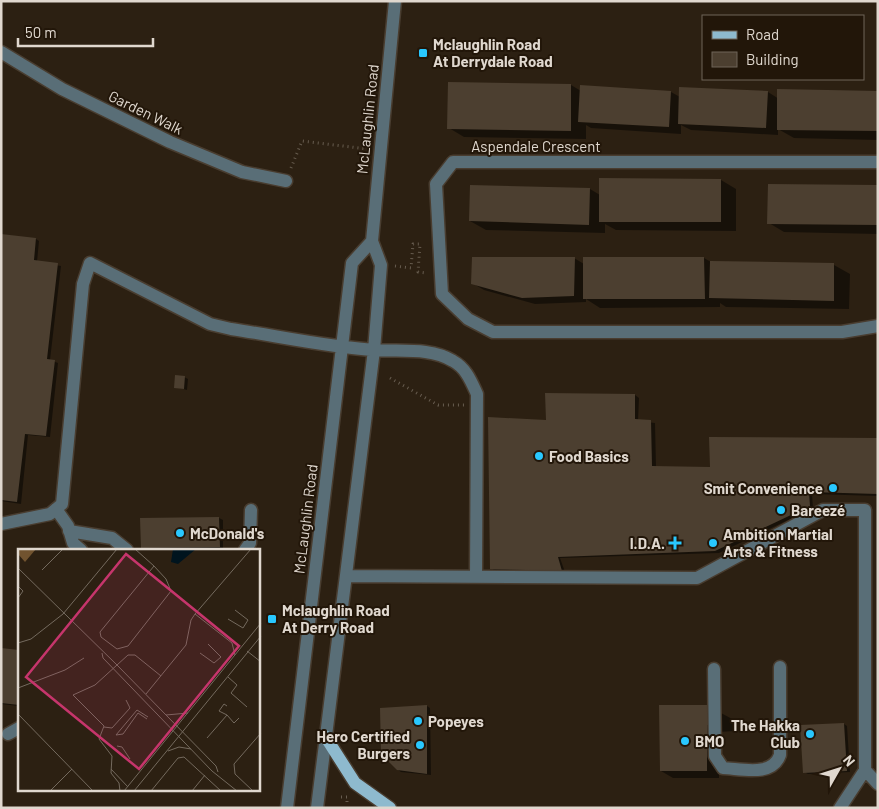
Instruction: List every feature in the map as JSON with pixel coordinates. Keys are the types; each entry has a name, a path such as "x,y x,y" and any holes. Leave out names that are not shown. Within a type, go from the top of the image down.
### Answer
{"main road":[{"path":"325,736 355,783 390,808"}],"street":[{"name":"McLaughlin Road","path":"317,808 374,350 382,265 372,241 395,1"},
{"name":"Garden Walk","path":"1,52 62,89 170,142 242,172 286,181"},
{"name":"Aspendale Crescent","path":"878,162 453,162 436,184 442,294 468,320 493,332 842,332 878,326"},
{"name":"McLaughlin Road","path":"287,808 352,263 372,241"},
{"path":"1,524 50,514 62,504 83,284 90,263 210,324 342,346 374,350 421,351 440,355 455,361 469,375 477,394 476,578"},
{"path":"56,509 69,531 73,544 80,549"},
{"path":"246,549 250,543 251,510"},
{"path":"346,576 696,578 823,510 872,510 865,770 840,808"},
{"path":"69,531 112,538 126,549"},
{"path":"714,669 715,756 718,763 723,768 768,770 777,763 780,755 780,667"},
{"path":"865,770 878,784"}],"path":[{"path":"286,181 302,141 380,150"},
{"path":"382,265 411,268 413,244 420,244 418,272 441,273"},
{"path":"390,378 438,405 469,406"},
{"path":"341,797 347,797 347,804"}],"building":[{"path":"448,82 571,84 571,131 447,129"},
{"path":"580,85 671,91 669,127 578,122"},
{"path":"679,87 768,91 766,128 678,124"},
{"path":"777,89 878,91 878,131 777,130"},
{"path":"599,178 721,179 721,222 599,222"},
{"path":"768,184 878,185 878,225 767,224"},
{"path":"470,185 590,188 589,225 469,221"},
{"path":"1,234 36,238 34,260 58,263 47,359 55,360 46,436 25,434 17,502 1,500"},
{"path":"472,257 575,257 574,296 522,298 471,284"},
{"path":"583,257 704,257 705,299 583,299"},
{"path":"710,261 834,263 834,301 709,298"},
{"path":"175,375 185,376 184,389 174,388"},
{"path":"545,393 635,394 635,419 651,420 652,466 710,467 709,437 878,438 878,494 809,492 810,506 715,551 558,557 562,571 490,569 488,417 546,420"},
{"name":"McDonald's","path":"219,517 220,547 141,548 140,518"},
{"path":"1,648 18,650 18,705 1,703"},
{"path":"427,705 427,774 397,770 381,754 380,708"},
{"path":"659,705 708,705 708,712 722,712 722,725 707,725 707,771 660,771"},
{"path":"844,723 847,771 803,773 800,725"}],"place":[{"name":"Mclaughlin Road At Derrydale Road","path":"423,53"},
{"name":"Food Basics","path":"539,456"},
{"name":"Smit Convenience","path":"833,488"},
{"name":"Bareezé","path":"781,510"},
{"name":"McDonald's","path":"180,533"},
{"name":"I.D.A.","path":"675,543"},
{"name":"Ambition Martial Arts & Fitness","path":"713,543"},
{"name":"Mclaughlin Road At Derry Road","path":"272,619"},
{"name":"Popeyes","path":"418,721"},
{"name":"The Hakka Club","path":"810,734"},
{"name":"BMO","path":"685,741"},
{"name":"Hero Certified Burgers","path":"420,745"}]}
